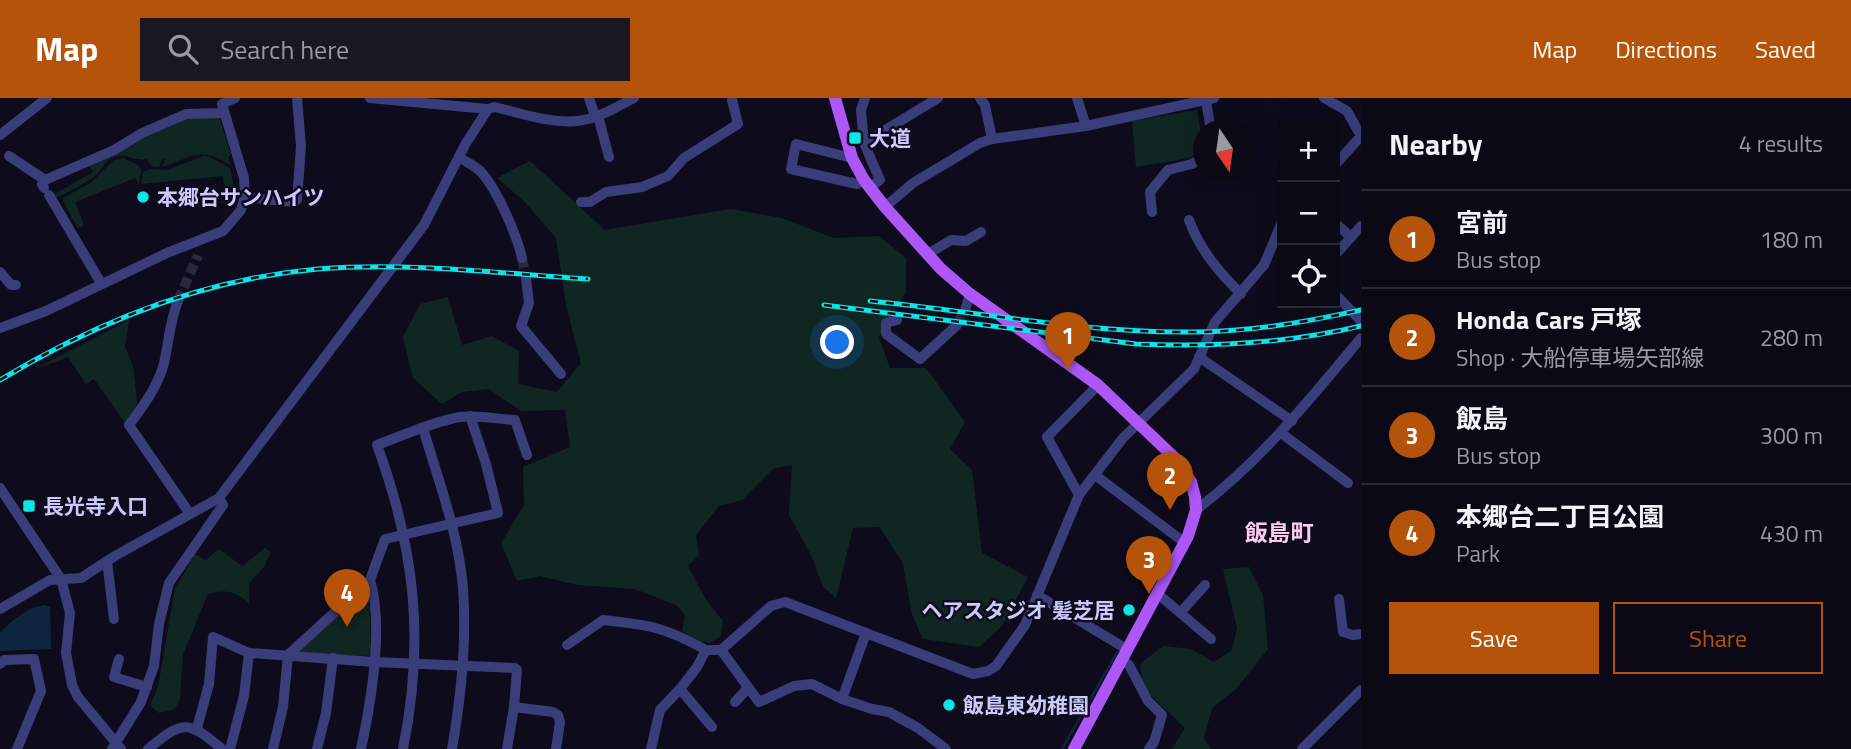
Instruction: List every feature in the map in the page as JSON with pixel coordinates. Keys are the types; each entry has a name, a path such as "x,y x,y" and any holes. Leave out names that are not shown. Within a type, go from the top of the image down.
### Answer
{"main road":[{"path":"835,98 852,158 867,183 968,301 1098,385 1139,422 1184,470 1191,482 1196,510 1185,543 1074,749"}],"street":[{"path":"1,131 47,98"},
{"path":"0,328 46,312 167,253 199,243 233,223 242,210 245,197 244,178 222,104 235,98"},
{"path":"245,197 294,202 297,200 301,146 297,98"},
{"path":"370,98 494,105 560,121 578,121 596,116 628,99"},
{"path":"589,98 609,157"},
{"path":"852,158 796,144 791,169 857,184 880,180 864,143 861,110 865,98"},
{"path":"864,143 938,98"},
{"path":"980,98 985,105 992,139"},
{"path":"1077,98 1086,126"},
{"path":"1324,98 1347,111 1361,136 1340,160"},
{"path":"581,202 590,202 606,192 642,187 668,176 684,158 738,124 732,99"},
{"path":"885,206 912,183 980,143 992,139 1086,126 1210,100 1211,119"},
{"path":"0,609 50,580 81,578 219,498 424,225 459,157 494,105"},
{"path":"46,188 142,133 186,114 224,113"},
{"path":"9,156 46,188 101,284"},
{"path":"459,157 480,170 497,194 523,258"},
{"path":"1152,212 1150,192 1168,170 1193,163"},
{"path":"1189,220 1195,236 1209,258 1241,294"},
{"path":"1340,249 1361,226"},
{"path":"1340,227 1351,237"},
{"path":"928,254 951,240 966,241 981,232"},
{"path":"198,255 199,243"},
{"path":"567,645 603,620 650,625 668,630 706,650 721,650 771,606 786,602 973,674 988,671 996,666 1025,625 1079,495 1139,422 1187,378 1215,322 1241,294 1277,245"},
{"path":"0,272 11,285 16,285"},
{"path":"526,278 530,303 521,326 561,374"},
{"path":"1340,299 1361,321"},
{"path":"178,301 155,389 129,425 190,514"},
{"path":"897,320 886,323 886,334 920,359 957,325"},
{"path":"1196,510 1218,494 1281,433 1361,338"},
{"path":"1199,356 1292,421"},
{"path":"1079,495 1047,437 1098,385"},
{"path":"361,749 369,711 374,662 370,580 385,539 498,513 470,416"},
{"path":"403,749 415,663 413,587 404,534 377,445 423,428 470,416 515,420 527,455"},
{"path":"423,428 450,524 463,588 463,666 452,749"},
{"path":"1281,433 1348,483"},
{"path":"1095,475 1185,543"},
{"path":"0,488 61,579 70,613 66,653 72,685 116,747 141,702 155,666 159,624 169,583 223,505 219,498"},
{"path":"107,561 114,619"},
{"path":"273,749 283,706 288,655 370,580"},
{"path":"1181,612 1205,585"},
{"path":"1158,594 1211,639"},
{"path":"1037,595 1125,654 1148,701 1162,715 1154,742 1149,749"},
{"path":"1339,599 1343,632 1361,634"},
{"path":"842,699 866,633"},
{"path":"197,727 209,684 212,636 249,653 514,668 517,670 514,707 507,749"},
{"path":"651,749 660,710 697,667 706,650"},
{"path":"721,650 759,702 786,688 812,684 842,699 889,712 918,728 946,749"},
{"path":"230,749 244,696 249,653"},
{"path":"317,749 326,712 333,658"},
{"path":"0,664 4,660 34,659 41,691 17,749"},
{"path":"119,659 114,677 147,687"},
{"path":"735,702 748,688"},
{"path":"680,689 712,727"},
{"path":"1302,749 1361,690"},
{"path":"514,707 553,712 558,716 560,722 556,749"},
{"path":"148,749 161,745 170,730 197,727 222,749"}],"green space":[{"path":"1197,110 1199,119 1193,119 1193,155 1190,158 1136,167 1132,121"},
{"path":"187,116 219,116 231,155 228,157 230,165 203,154 162,167 163,158 159,167 152,166 146,159 118,156 108,161 87,182 58,197 53,195 93,172 88,163"},
{"path":"204,156 230,168 234,187 231,205 221,203 225,194 223,176 141,184 143,172 150,169 167,170"},
{"path":"123,158 138,165 141,171 139,185 135,178 75,202 84,226 78,228 63,198 92,182 114,160"},
{"path":"530,161 605,230 731,209 782,218 834,238 879,236 906,258 906,292 879,337 890,368 926,368 965,422 950,449 972,470 982,553 1028,577 1002,626 979,647 923,639 912,615 903,564 880,527 853,528 836,598 823,587 812,557 789,515 792,465 774,468 742,500 719,506 696,535 699,555 688,566 706,600 723,621 721,636 710,643 700,641 682,631 685,615 676,605 635,589 578,585 540,576 517,581 501,543 524,505 523,467 570,447 565,410 521,411 489,389 462,392 442,404 413,378 403,337 420,304 448,297 462,345 492,336 519,351 518,384 557,392 581,363 566,305 556,238 524,201 497,178"},
{"path":"129,320 125,347 133,366 137,402 134,413 125,423 94,379 86,384 68,357 33,370"},
{"path":"265,548 271,552 264,567 249,583 249,603 230,592 208,594 183,654 180,699 175,709 159,713 150,705 158,687 175,588 195,554 206,560 219,549 242,566"},
{"path":"1249,567 1263,595 1268,649 1236,689 1212,708 1204,738 1211,749 1172,749 1185,728 1143,688 1140,664 1163,646 1191,649 1214,662 1232,650 1237,628 1223,569"},
{"path":"362,590 367,590 369,595 369,656 299,651"}],"water":[{"path":"44,605 50,607 51,649 0,651 0,632 26,612"}],"waterway":[{"path":"1062,749 1117,652"}],"tunnel":[{"path":"178,301 198,255"},
{"path":"522,258 526,278"},
{"path":"957,325 966,307"}],"railway":[{"path":"0,380 75,339 153,306 234,282 275,274 318,269 385,267 588,279"},
{"path":"870,301 1104,329 1182,332 1272,326 1361,310"},
{"path":"824,305 1136,344 1249,343 1305,337 1361,326"}],"place":[{"name":"大道","path":"855,138"},
{"name":"本郷台サンハイツ","path":"143,197"},
{"name":"宮前","path":"1068,370"},
{"name":"長光寺入口","path":"29,506"},
{"name":"Honda Cars 戸塚","path":"1170,510"},
{"name":"飯島","path":"1149,594"},
{"name":"ヘアスタジオ 髪芝居","path":"1129,610"},
{"name":"本郷台二丁目公園","path":"347,627"},
{"name":"飯島東幼稚園","path":"949,705"}],"district":[{"name":"飯島町","path":"1279,532"}]}
